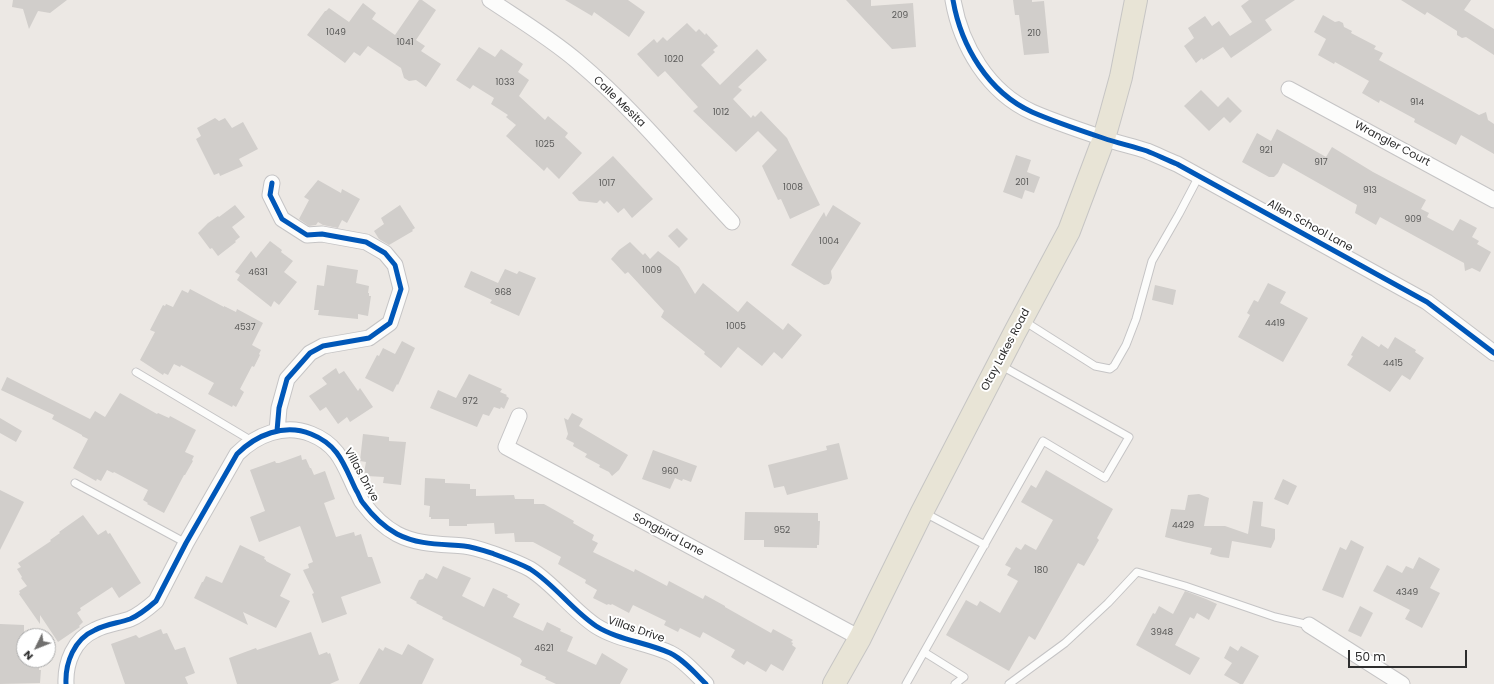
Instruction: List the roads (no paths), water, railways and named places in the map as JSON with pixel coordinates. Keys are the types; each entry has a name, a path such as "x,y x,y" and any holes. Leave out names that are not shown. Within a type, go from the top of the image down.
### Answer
{"main road":[{"name":"Otay Lakes Road","path":"834,684 860,638 922,512 998,364 1070,231 1104,138 1121,77 1136,0"}],"street":[{"name":"Calle Mesita","path":"490,0 554,42 625,105 732,222"},
{"name":"Allen School Lane","path":"953,0 959,29 983,72 999,89 1018,104 1031,111 1104,138 1146,151 1177,164 1427,302 1494,353"},
{"name":"Wrangler Court","path":"1289,89 1494,200"},
{"path":"272,183 270,195 282,219 306,235 322,234 366,242 385,253 395,265 401,289 390,323 369,338 323,346 310,353 291,374 287,380 279,408 277,431"},
{"name":"Songbird Lane","path":"519,416 506,447 860,638"},
{"name":"Villas Drive","path":"66,684 68,661 79,643 95,630 131,618 156,601 186,543 237,454 252,441 265,434 277,431 299,431 309,433 337,451 344,462 363,503 378,520 396,533 426,544 466,546 492,553 530,569 595,626 614,635 644,643 674,655 686,664 706,684"},
{"path":"1309,625 1402,684"}],"lane":[{"path":"1022,320 1095,366 1110,369 1114,366 1126,345 1136,319 1152,261 1179,214 1198,176"},
{"path":"906,684 1043,441 1105,478 1129,437 998,364"},
{"path":"136,372 252,441"},
{"path":"75,483 186,543"},
{"path":"922,512 985,545"},
{"path":"1009,684 1065,643 1108,603 1136,572 1186,586 1275,618 1309,625"},
{"path":"924,652 964,677 955,684"}]}
